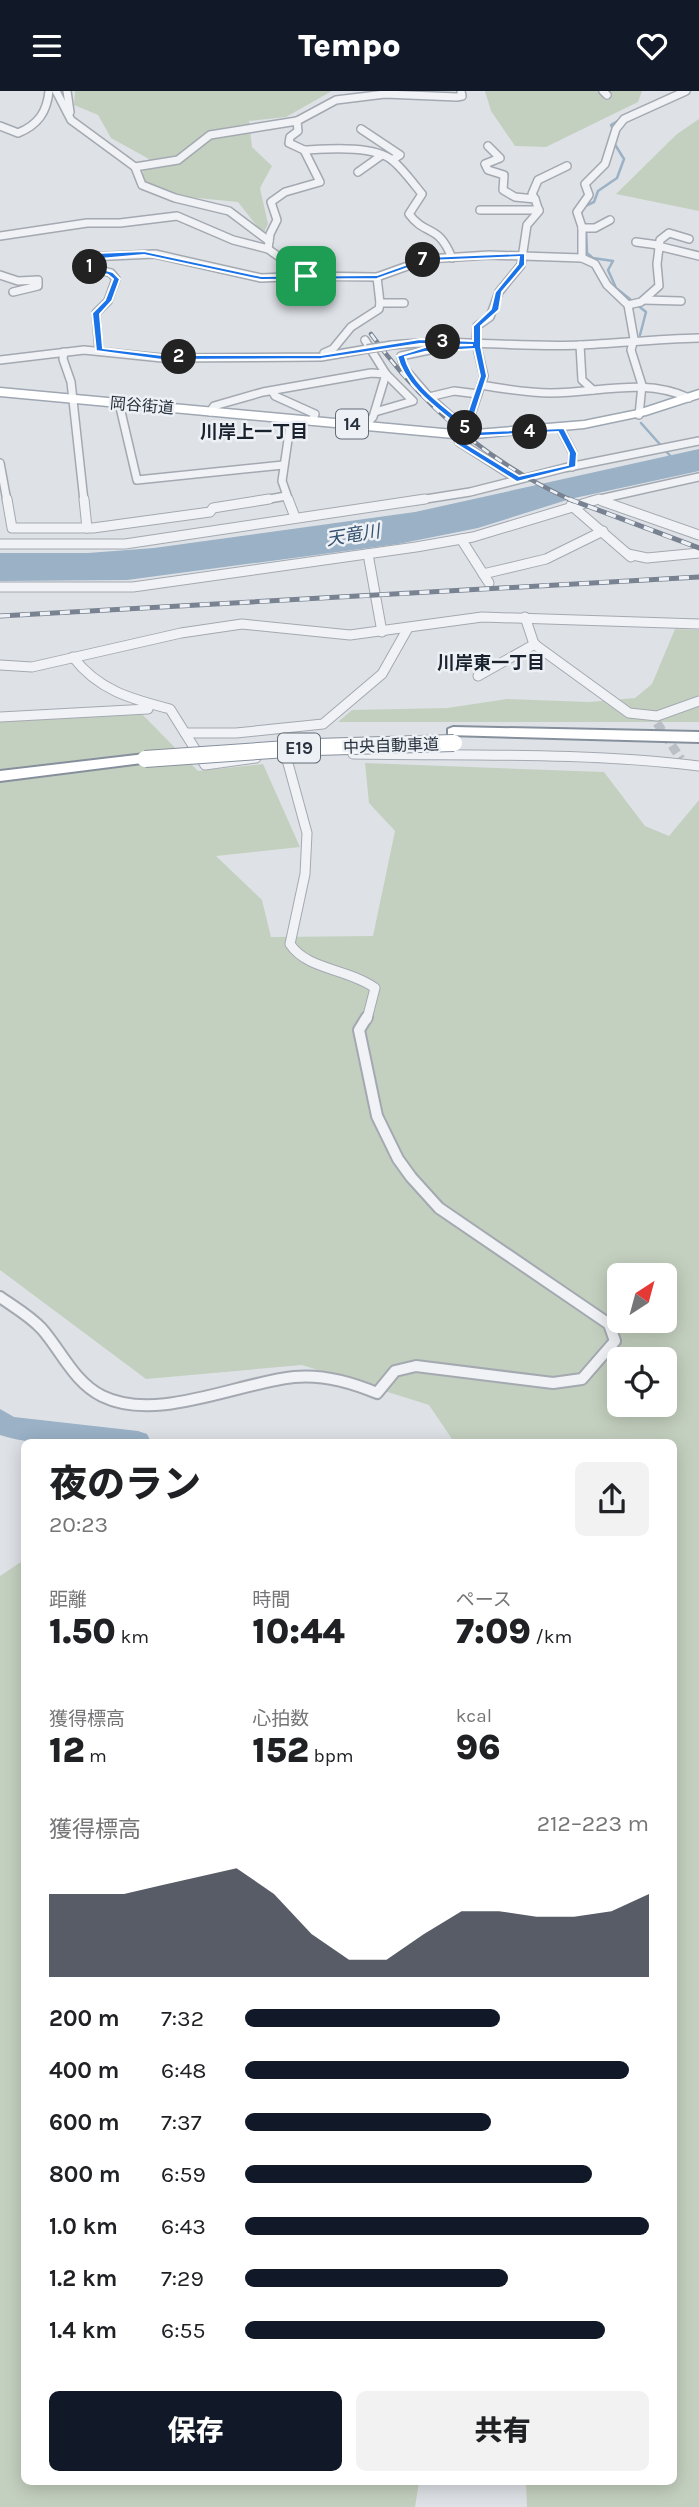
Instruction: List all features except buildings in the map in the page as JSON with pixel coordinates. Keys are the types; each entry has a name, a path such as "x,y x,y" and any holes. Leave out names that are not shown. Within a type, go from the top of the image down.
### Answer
{"highway":[{"name":"中央自動車道","path":"0,765 145,754 453,738 580,733 699,735"},
{"name":"中央自動車道","path":"453,738 699,749"},
{"name":"中央自動車道","path":"0,776 145,754"}],"main road":[{"name":"岡谷街道","path":"0,392 365,426 462,432 561,430 639,415 694,396"}],"street":[{"path":"0,126 18,133 37,123 48,104 49,91"},
{"path":"57,91 71,120 135,167 142,185 175,198 229,211 270,241"},
{"path":"67,91 71,120"},
{"path":"135,167 178,160 210,135 297,121 336,100 391,93 457,97 462,96 461,91"},
{"path":"582,258 582,228 578,222 578,212 589,195 585,184 592,174 606,164 617,127 638,113 672,100 686,91"},
{"path":"297,121 298,131 290,137 289,143 304,150 360,151 382,155 392,160 422,194 409,214 410,217 416,224 441,236 452,258"},
{"path":"361,129 400,155 392,160"},
{"path":"360,151 379,139"},
{"path":"488,146 500,157 485,164 488,170 504,175 503,190 515,197 535,199"},
{"path":"268,249 277,220 271,202 284,191 311,187 320,182 304,150"},
{"path":"358,172 382,155"},
{"path":"539,210 532,194 538,180 567,166"},
{"path":"480,210 539,210"},
{"path":"517,479 459,442 484,376 477,345 477,326 495,310 499,292 521,265 522,240 527,225 539,210"},
{"path":"0,236 87,223 120,223 177,216 233,240 268,249 306,276"},
{"path":"582,228 596,228 610,219"},
{"path":"644,300 659,286 658,245 669,233 689,239"},
{"path":"636,242 699,256"},
{"path":"99,350 96,313 108,301 116,279 111,274 88,267 84,259 88,257 155,254 261,278 377,277 427,259 523,255 582,258 592,261 603,272 611,291 628,305 634,339 631,350 642,385 639,415"},
{"path":"0,275 18,281 38,280 38,286 13,292"},
{"path":"311,355 333,349 351,327 379,310 377,277"},
{"path":"628,305 644,300 681,301"},
{"path":"380,303 404,303"},
{"path":"0,360 99,350 162,358 336,355 420,342 580,345 634,339 699,338"},
{"path":"365,340 386,374 413,401 375,412"},
{"path":"462,432 404,368 401,356 403,353 443,347 477,345"},
{"path":"580,345 582,380 593,390"},
{"path":"64,352 87,528"},
{"path":"210,412 214,406 272,391 371,373 386,374"},
{"path":"365,426 375,412 386,374"},
{"path":"481,385 536,393 642,385 667,387 694,396"},
{"path":"272,391 275,395 315,414 312,421"},
{"path":"429,397 454,391 478,394"},
{"path":"119,403 137,480 283,465"},
{"path":"291,419 282,481 295,517"},
{"path":"561,430 573,453 572,467"},
{"path":"0,544 125,544 470,492 517,479 699,441"},
{"path":"0,463 12,528"},
{"path":"0,587 133,587 368,554 461,539 571,505 602,501 621,493 699,477"},
{"path":"0,528 87,528 210,512 213,508 286,496"},
{"path":"602,501 699,535"},
{"path":"571,505 629,555 650,560 685,552 699,554"},
{"path":"483,574 541,563 577,549 603,531"},
{"path":"461,539 489,583"},
{"path":"368,554 382,632"},
{"path":"0,665 33,667 226,625 242,624 350,635 482,617 699,624"},
{"path":"526,617 535,644 583,677 618,708 657,720 699,701"},
{"path":"185,733 236,733 323,724 382,674 408,628"},
{"path":"478,676 535,644"},
{"path":"73,657 87,678 131,699 170,709 205,765 286,755 522,754 590,760 641,759 699,766"},
{"path":"0,717 140,708 175,715"},
{"path":"0,1297 34,1322 80,1382 104,1397 132,1405 230,1392 293,1377 325,1377 377,1393 395,1371 416,1366 553,1383 582,1379 615,1341 609,1324 439,1207 398,1159 377,1116 361,1046 359,1030 366,1021 376,988 358,976 310,961 294,953 290,944 304,874 307,833 286,755"}],"green space":[{"path":"75,91 332,91 286,117 249,121 252,147 272,166 260,188 268,224 263,234 238,202 187,197 145,187 141,176 149,159 111,138 98,115 74,105"},
{"path":"485,91 642,91 638,102 546,147 515,146 491,111"},
{"path":"699,119 699,211 616,194 677,134"},
{"path":"675,629 699,630 699,722 338,722 352,710 447,708 507,699 589,702 635,698 652,684"},
{"path":"140,712 198,771 263,764 300,847 216,856 262,900 271,937 373,936 395,831 369,803 365,763 604,772 645,826 669,836 699,800 699,2507 527,2507 526,2485 677,2485 677,1439 452,1439 429,1405 302,1365 146,1379 0,1270 0,722"},
{"path":"21,1562 21,2485 419,2485 415,2507 0,2507 0,1576"}],"water":[{"name":"天竜川","path":"699,449 699,471 570,499 478,528 398,544 127,580 0,581 0,553 88,553 154,548 415,512"}],"waterway":[{"path":"614,131 611,125 621,119"},
{"path":"580,219 583,207 594,202 598,191 617,178 624,159 614,143"},
{"path":"586,229 587,253 593,258 613,261 608,270 616,288 646,312 640,335"},
{"path":"641,423 673,459"},
{"path":"0,1420 8,1427 112,1439"}],"tunnel":[{"path":"657,723 681,759"}],"railway":[{"path":"371,334 413,386 460,431 513,469 573,501"},
{"path":"569,499 699,548"},
{"path":"0,616 699,577"}],"district":[{"name":"川岸上一丁目","path":"254,432"},
{"name":"川岸東一丁目","path":"491,663"}],"route":[{"path":"306,276 261,278 144,253 96,255 84,259 88,267 111,274 116,279 108,301 96,313 99,350 162,358 321,357 420,342 476,343 477,347 484,376 464,435 561,430 573,453 572,467 517,479 459,442 456,434 464,435 466,429 429,397 404,368 401,356 403,353 425,349 477,347 477,326 495,310 499,292 521,265 523,255 427,259 377,277 306,276"}]}
